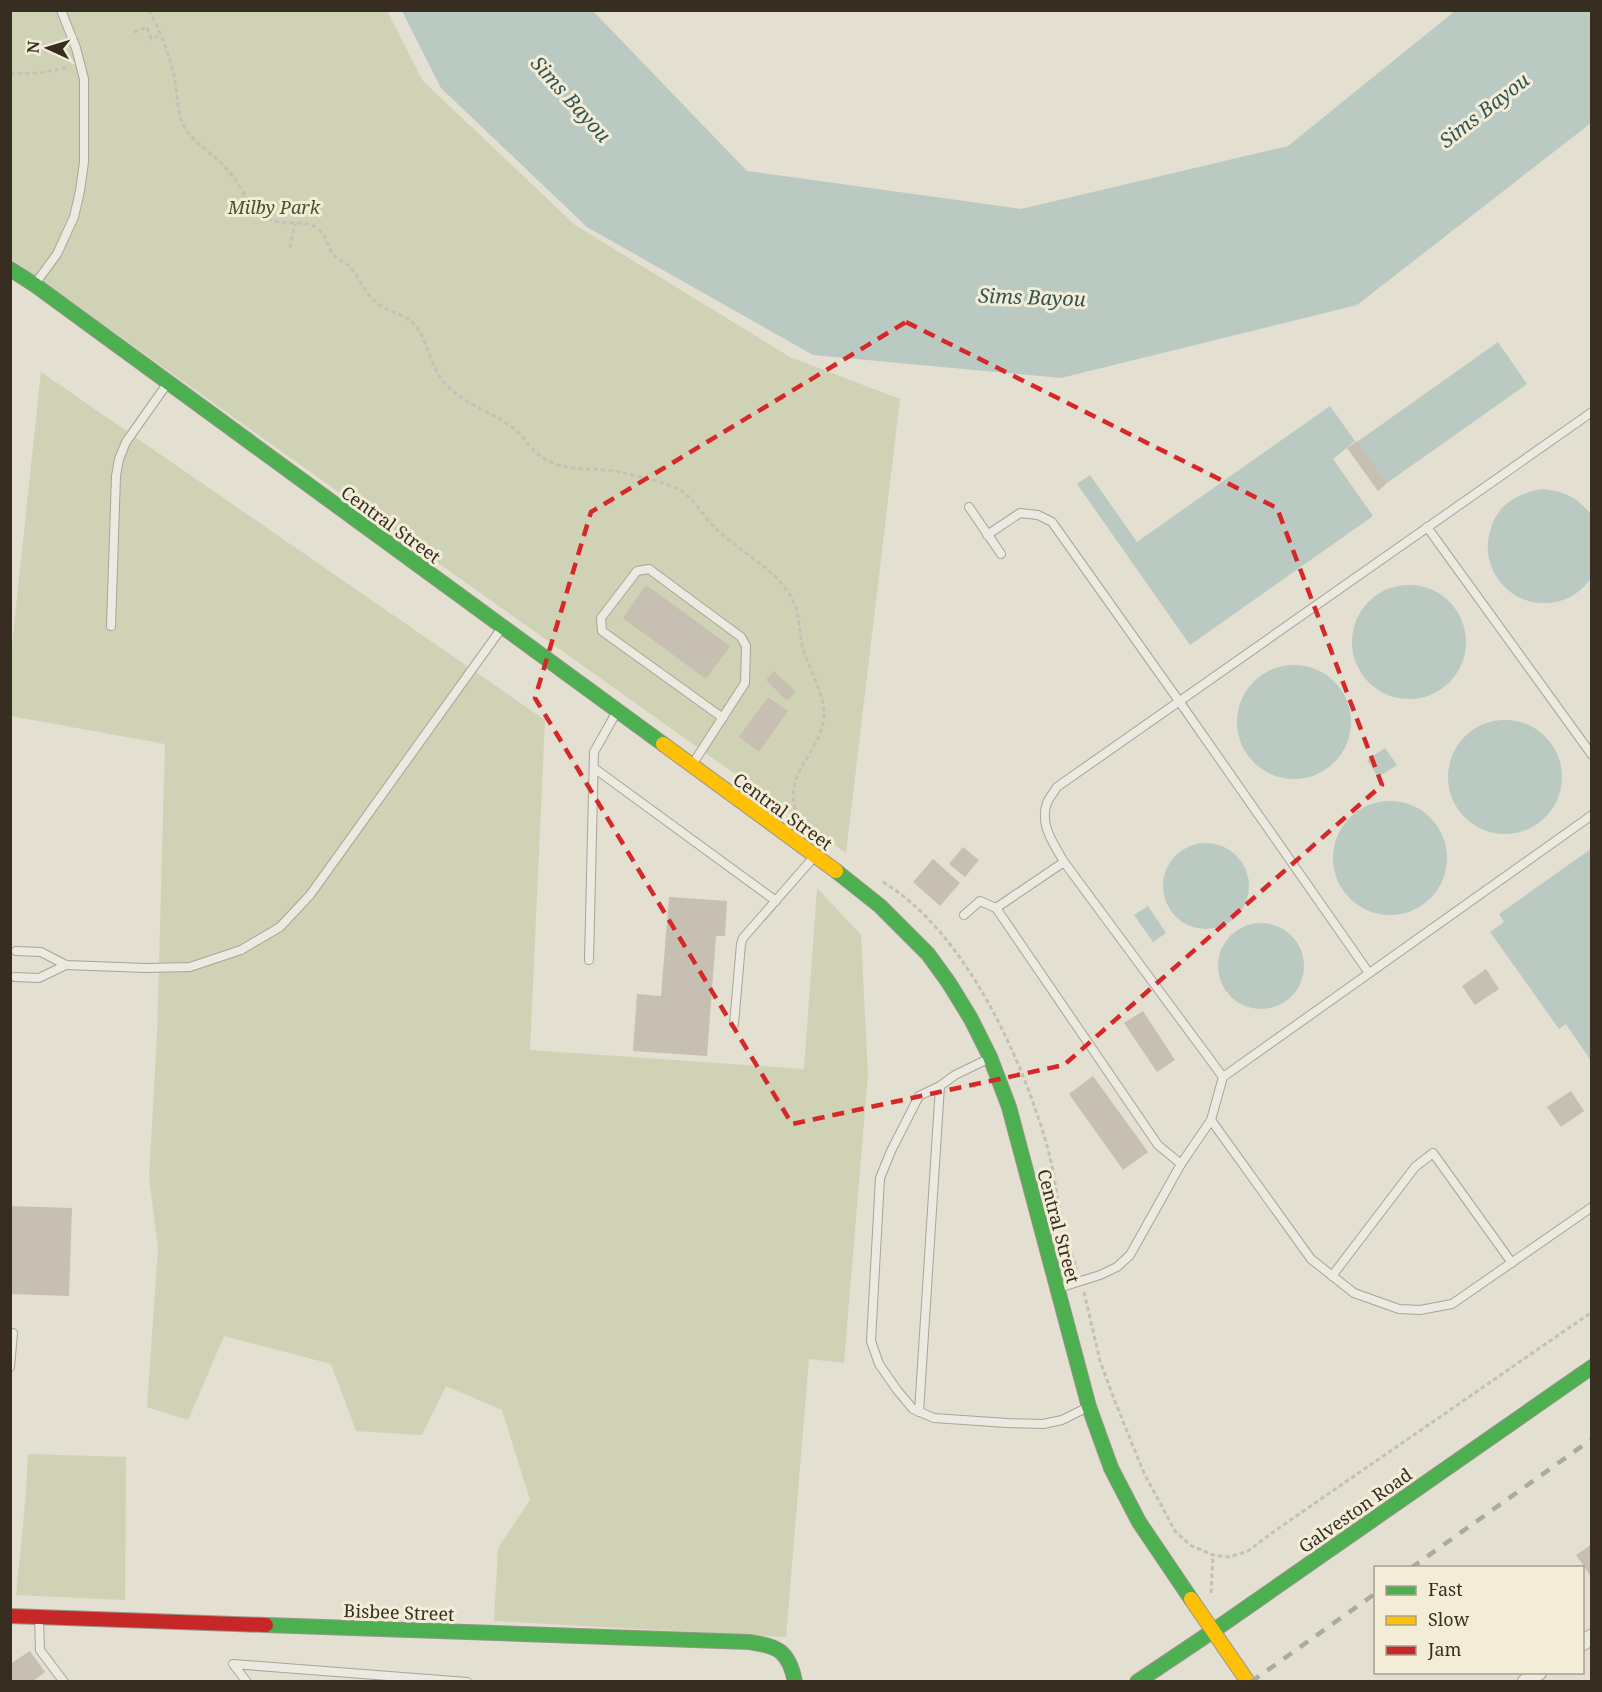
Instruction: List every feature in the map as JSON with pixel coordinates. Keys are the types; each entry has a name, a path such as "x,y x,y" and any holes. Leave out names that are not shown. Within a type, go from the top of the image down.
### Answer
{"street":[{"name":"Central Street","path":"10,269 815,856 880,906 928,954 950,983 971,1019 990,1057 1009,1107 1089,1407 1112,1468 1139,1522 1248,1682"},
{"name":"Galveston Road","path":"1137,1682 1592,1367"},
{"name":"Bisbee Street","path":"10,1616 749,1642 771,1646 784,1653 792,1666 795,1682"}],"lane":[{"path":"34,285 57,254 74,218 84,162 84,79 76,48 61,10"},
{"path":"111,626 116,476 119,459 126,442 168,383"},
{"path":"1223,1077 1064,861 1048,835 1044,819 1047,803 1057,787 1592,412"},
{"path":"969,507 1000,554"},
{"path":"987,535 1020,513 1038,515 1052,522 1369,973"},
{"path":"1427,527 1592,755"},
{"path":"692,766 723,718 745,683 746,646 741,637 649,569 637,571 601,618 602,631 723,718"},
{"path":"16,951 41,951 66,965 190,967 241,950 280,927 310,895 502,628"},
{"path":"588,960 594,752 617,711"},
{"path":"594,768 776,901"},
{"path":"1057,1289 1117,1268 1130,1255 1181,1164 1211,1120 1223,1077 1592,815"},
{"path":"734,1024 743,938 815,856"},
{"path":"996,908 1064,861"},
{"path":"964,915 981,902 996,908 1158,1145 1181,1164"},
{"path":"15,977 39,978 66,965"},
{"path":"990,1057 955,1075 940,1086 919,1095 891,1151 880,1178 871,1341 879,1364 913,1409 934,1418 1007,1424 1043,1424 1062,1420 1089,1407"},
{"path":"919,1412 940,1086"},
{"path":"1211,1120 1311,1259 1354,1293 1379,1304 1399,1309 1420,1310 1452,1304 1592,1207"},
{"path":"1332,1276 1415,1167 1433,1153 1512,1263"},
{"path":"10,1367 13,1333"},
{"path":"39,1617 40,1650 64,1682"},
{"path":"247,1682 233,1664 467,1682"}],"path":[{"path":"134,32 147,27 152,39 161,35"},
{"path":"10,74 39,73 81,65"},
{"path":"290,248 295,224"}],"highlighted area":[{"path":"906,322 1277,508 1382,785 1064,1065 792,1124 535,698 591,512"}],"green space":[{"name":"Milby Park","path":"11,11 387,11 423,81 575,225 790,357 900,399 846,853 11,259"},
{"path":"41,372 545,720 530,1050 804,1069 817,888 861,935 868,1074 844,1363 809,1359 786,1637 494,1621 498,1548 530,1500 502,1410 446,1386 422,1435 356,1431 331,1364 224,1336 188,1420 147,1407 158,1248 149,1177 157,1036 165,744 11,716 11,654"},
{"path":"28,1454 126,1457 125,1600 16,1595"}],"water":[{"name":"Sims Bayou","path":"402,11 593,11 747,171 1021,209 1288,146 1455,11 1591,11 1591,123 1357,305 1061,378 813,355 587,227 441,88"},
{"path":"1498,342 1527,384 1387,483 1357,442"},
{"path":"1330,406 1355,441 1333,459 1373,516 1190,645 1077,484 1090,475 1137,542"},
{"path":"1543,489 1570,496 1591,514 1591,578 1571,596 1552,603 1531,602 1507,589 1498,580 1488,555 1491,528 1503,507 1521,495"},
{"path":"1409,585 1431,589 1449,602 1462,620 1466,642 1462,664 1449,682 1431,695 1409,699 1387,695 1369,682 1356,664 1352,642 1356,620 1369,602 1387,589"},
{"path":"1294,665 1316,669 1334,682 1347,700 1351,722 1347,744 1334,762 1316,775 1294,779 1272,775 1254,762 1241,744 1237,722 1241,700 1254,682 1272,669"},
{"path":"1505,720 1527,724 1545,737 1558,755 1562,777 1558,799 1545,817 1527,830 1505,834 1483,830 1465,817 1452,799 1448,777 1452,755 1465,737 1483,724"},
{"path":"1385,748 1397,765 1378,777 1367,760"},
{"path":"1390,801 1412,805 1430,818 1443,836 1447,858 1443,880 1430,898 1412,911 1390,915 1368,911 1350,898 1337,880 1333,858 1337,836 1350,818 1368,805"},
{"path":"1206,843 1223,846 1237,855 1246,869 1249,886 1246,903 1237,917 1223,926 1206,929 1189,926 1175,917 1166,903 1163,886 1166,869 1175,855 1189,846"},
{"path":"1591,849 1591,1061 1566,1024 1559,1029 1490,932 1504,922 1499,914"},
{"path":"1148,906 1166,933 1153,942 1134,915"},
{"path":"1261,923 1278,926 1292,935 1301,949 1304,966 1301,983 1292,997 1278,1006 1261,1009 1244,1006 1230,997 1221,983 1218,966 1221,949 1230,935 1244,926"}],"building":[{"path":"1357,441 1387,483 1378,491 1347,448"},
{"path":"646,585 730,646 706,679 623,618"},
{"path":"774,671 796,692 787,701 766,680"},
{"path":"768,697 788,711 759,752 739,737"},
{"path":"963,847 979,860 965,877 949,864"},
{"path":"933,859 960,883 940,906 913,882"},
{"path":"669,897 727,901 725,936 716,936 707,1056 633,1051 637,994 661,996"},
{"path":"1486,969 1499,989 1475,1005 1462,986"},
{"path":"1143,1011 1175,1060 1157,1072 1124,1023"},
{"path":"1093,1076 1148,1152 1123,1170 1069,1094"},
{"path":"1571,1091 1584,1111 1561,1127 1547,1107"},
{"path":"10,1206 72,1208 69,1296 10,1294"},
{"path":"1592,1544 1592,1578 1584,1566 1576,1555"},
{"path":"30,1651 45,1672 32,1682 10,1682 10,1664"}],"railway":[{"path":"1414,1566 1592,1439"},
{"path":"1251,1682 1374,1594"}],"traffic: fast":[{"path":"10,269 663,744"},
{"path":"836,871 880,906 928,954 971,1019 990,1057 1009,1107 1089,1407 1111,1468 1139,1522 1191,1599"},
{"path":"1137,1682 1592,1367"},
{"path":"266,1625 749,1642 775,1648 781,1652 789,1663 795,1682"}],"traffic: slow":[{"path":"663,744 836,871"},
{"path":"1191,1599 1248,1682"}],"traffic: jam":[{"path":"10,1616 266,1625"}]}
